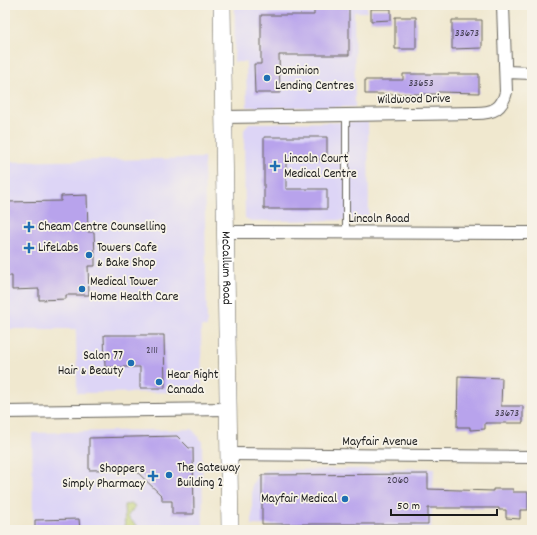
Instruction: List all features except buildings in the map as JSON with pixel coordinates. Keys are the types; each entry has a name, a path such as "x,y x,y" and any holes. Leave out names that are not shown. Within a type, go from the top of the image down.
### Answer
{"main road":[{"name":"McCallum Road","path":"222,5 230,530"}],"street":[{"name":"Wildwood Drive","path":"224,117 486,113 492,111 498,108 504,100 506,92 503,5"},
{"path":"506,72 532,73"},
{"name":"Lincoln Road","path":"225,232 532,233"},
{"path":"5,412 228,409"},
{"name":"Mayfair Avenue","path":"229,454 532,457"}],"lane":[{"path":"346,116 346,233"}],"shaded area":[{"path":"235,5 367,5 367,12 354,12 355,107 247,107 246,62 234,62"},
{"path":"368,122 369,220 251,221 245,218 244,130 249,123"},
{"path":"204,158 207,327 201,327 202,392 77,393 76,329 5,329 5,162"},
{"path":"192,429 202,441 203,530 33,530 32,433"},
{"name":"Mayfair Medical","path":"434,468 431,530 386,530 252,525 252,485 258,474 267,470"}],"green space":[{"path":"131,504 135,507 128,517 141,530 125,530 124,505"}],"place":[{"name":"Dominion Lending Centres","path":"267,78"},
{"name":"Lincoln Court Medical Centre","path":"275,166"},
{"name":"Cheam Centre Counselling","path":"29,227"},
{"name":"LifeLabs","path":"29,248"},
{"name":"Towers Cafe & Bake Shop","path":"89,255"},
{"name":"Medical Tower Home Health Care","path":"82,289"},
{"name":"Salon 77 Hair & Beauty","path":"131,363"},
{"name":"Hear Right Canada","path":"159,382"},
{"name":"The Gateway Building 2","path":"169,475"},
{"name":"Shoppers Simply Pharmacy","path":"153,476"},
{"name":"Mayfair Medical","path":"345,499"}]}
